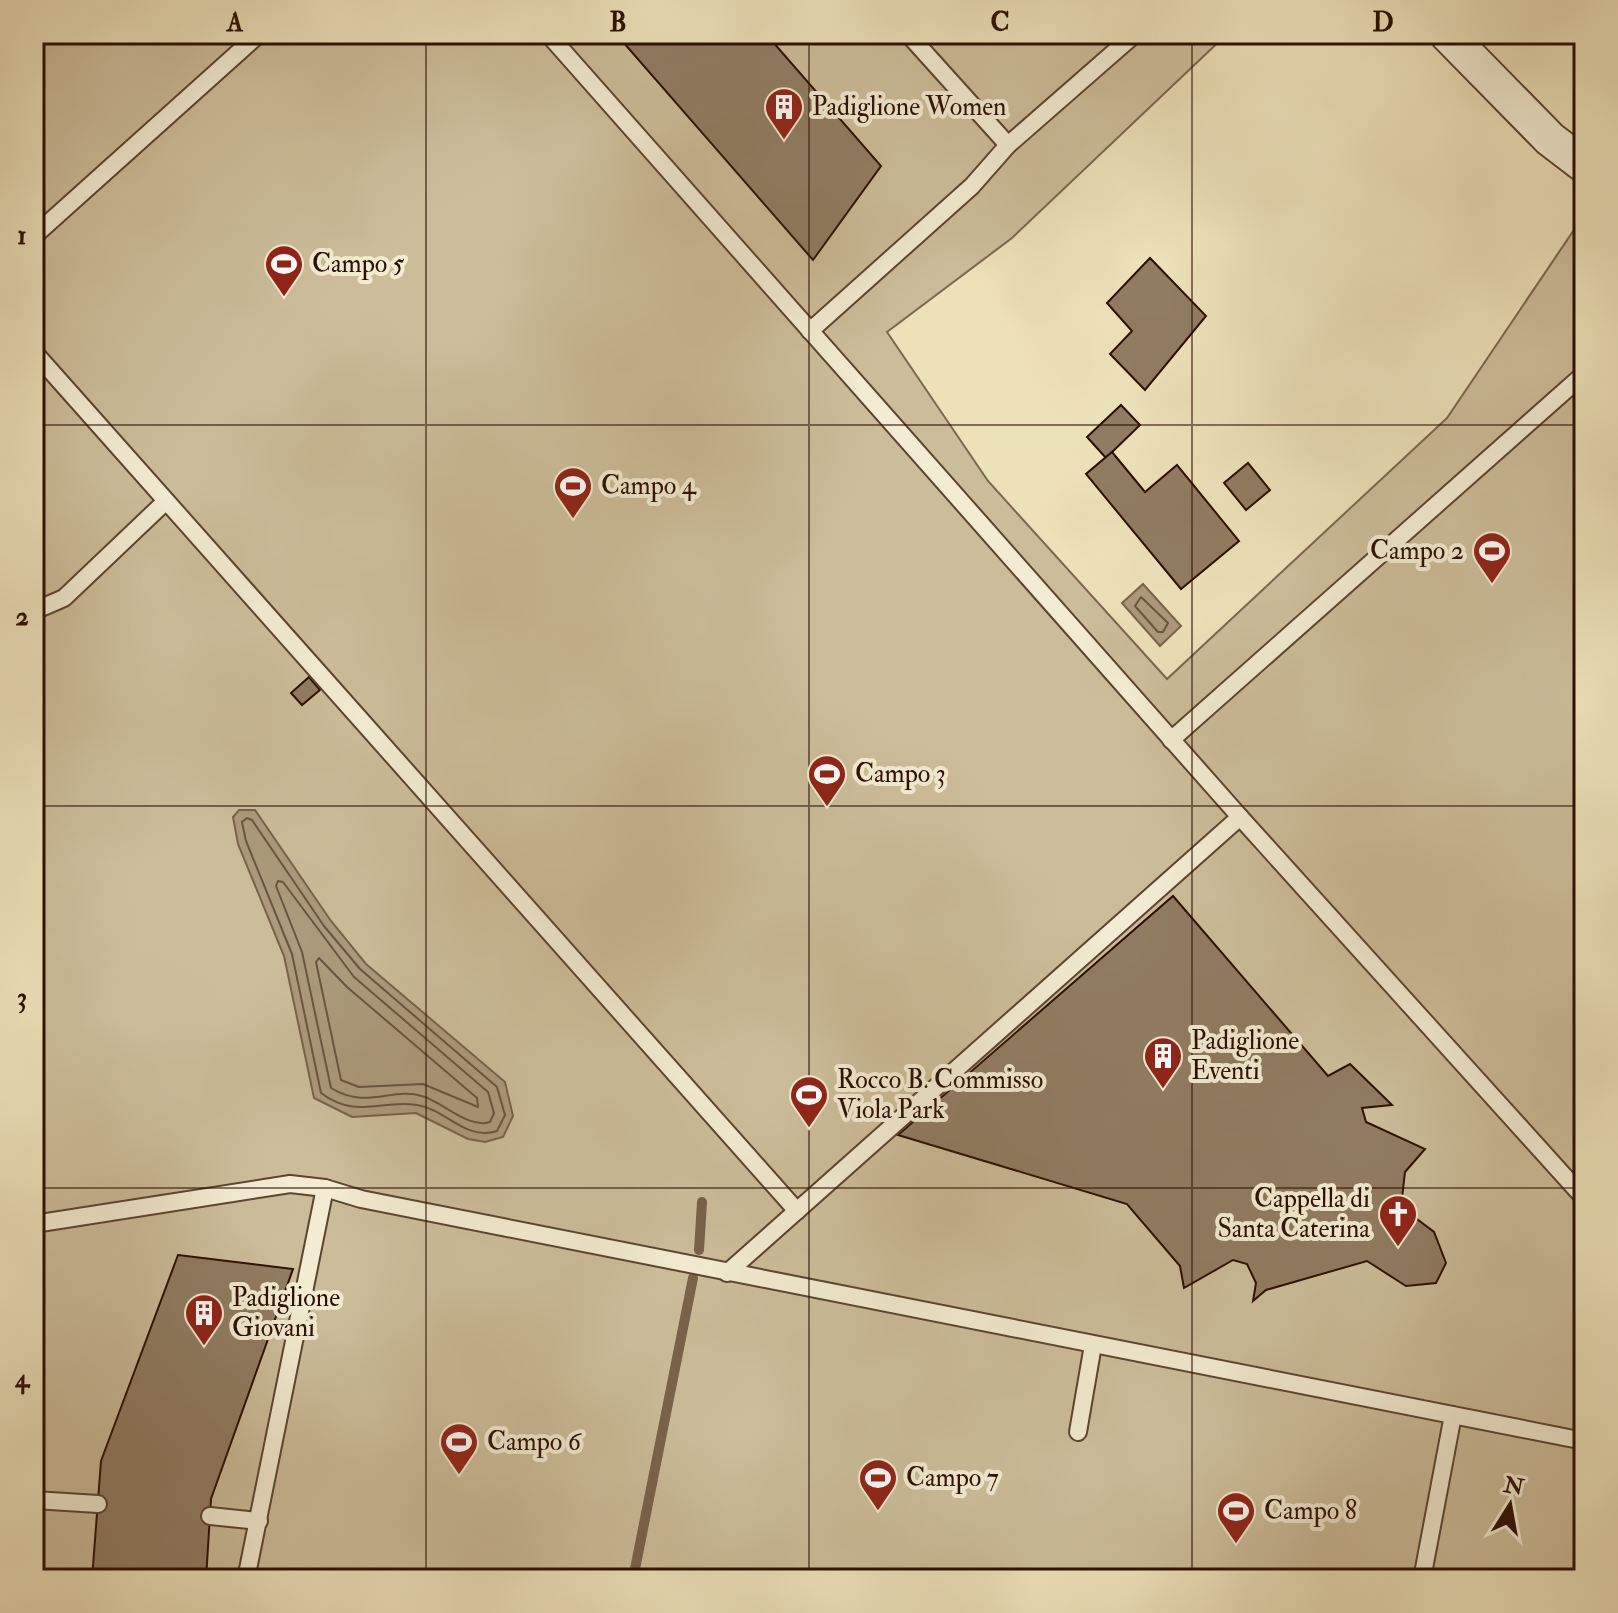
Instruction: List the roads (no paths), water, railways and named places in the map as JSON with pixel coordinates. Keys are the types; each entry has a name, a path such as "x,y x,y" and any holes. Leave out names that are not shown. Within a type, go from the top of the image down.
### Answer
{"street":[{"path":"1447,34 1550,139 1584,165"}],"lane":[{"path":"34,236 259,34"},
{"path":"548,34 1171,740 1584,1198"},
{"path":"908,34 1008,145"},
{"path":"810,331 972,186 1008,145 1135,34"},
{"path":"34,352 797,1211"},
{"path":"1171,740 1584,374"},
{"path":"34,611 64,598 166,501"},
{"path":"727,1273 1240,817"},
{"path":"34,1224 290,1184 325,1188 361,1199 710,1270 1584,1441"},
{"path":"246,1579 325,1188"},
{"path":"1078,1432 1093,1345"},
{"path":"1422,1579 1453,1415"},
{"path":"34,1500 98,1504"},
{"path":"210,1516 259,1521"}],"water":[{"path":"1143,584 1181,626 1160,646 1122,603"},
{"path":"239,810 255,810 331,921 366,964 505,1082 513,1116 503,1137 485,1142 468,1139 416,1113 352,1117 314,1098 284,956 238,844 233,817"}],"waterway":[{"path":"699,1250 702,1202"},
{"path":"633,1579 693,1278"}],"place":[{"name":"Padiglione Women","path":"784,141"},
{"name":"Campo 5","path":"284,298"},
{"name":"Campo 4","path":"573,520"},
{"name":"Campo 2","path":"1492,585"},
{"name":"Campo 3","path":"827,808"},
{"name":"Padiglione Eventi","path":"1163,1090"},
{"name":"Rocco B. Commisso Viola Park","path":"809,1129"},
{"name":"Cappella di Santa Caterina","path":"1398,1248"},
{"name":"Padiglione Giovani","path":"204,1347"},
{"name":"Campo 6","path":"459,1476"},
{"name":"Campo 7","path":"878,1512"},
{"name":"Campo 8","path":"1236,1545"}]}
